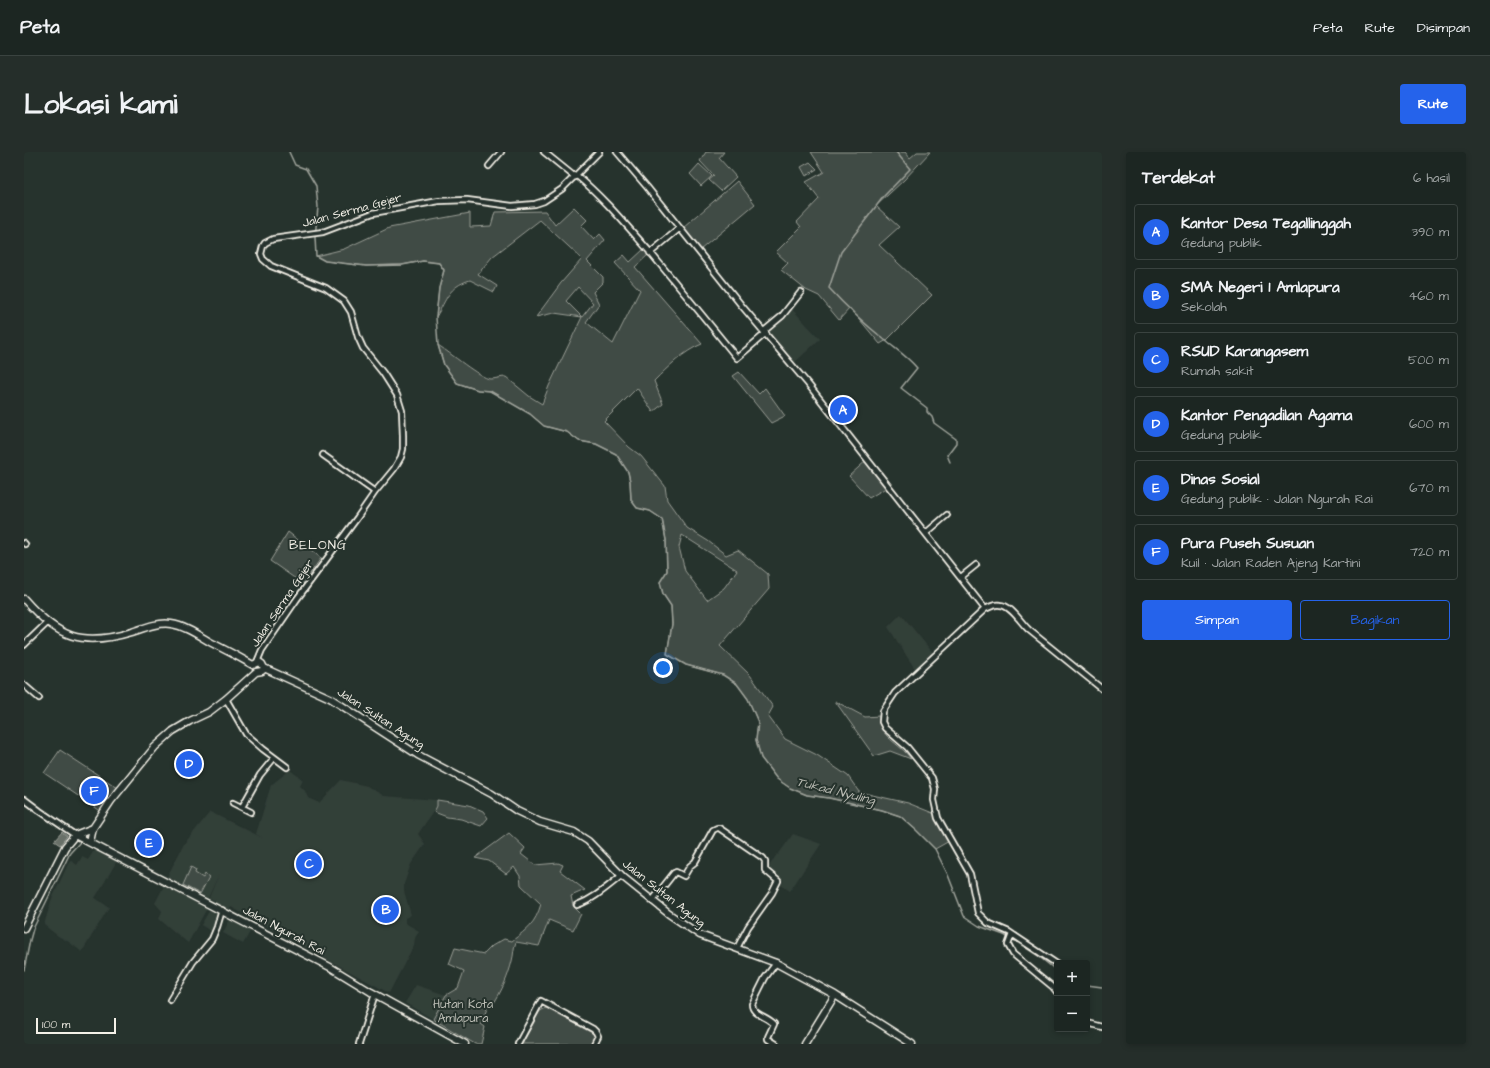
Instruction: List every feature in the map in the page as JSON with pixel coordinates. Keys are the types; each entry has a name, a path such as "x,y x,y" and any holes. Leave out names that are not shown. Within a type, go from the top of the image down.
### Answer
{"street":[{"path":"489,166 501,152"},
{"path":"544,152 606,203 664,268 737,358 782,316 801,292"},
{"name":"Jalan Serma Gejer","path":"259,664 262,650 297,599 394,469 401,457 402,449 402,411 397,395 383,373 363,348 358,337 351,312 344,301 326,288 271,266 262,257 263,246 268,240 323,232 373,213 439,201 467,200 512,206 535,204 554,195 599,152"},
{"path":"617,152 742,306 765,332 985,608"},
{"path":"650,253 680,228"},
{"path":"324,455 376,492"},
{"path":"926,533 947,515"},
{"path":"961,577 976,565"},
{"name":"Jalan Sultan Agung","path":"24,599 47,623 68,635 87,639 124,634 158,624 170,624 196,634 330,698 418,755 492,794 521,814 582,836 621,876 652,901 700,935 776,963 835,995 912,1044"},
{"path":"1054,962 1012,935 988,923 978,913 970,874 938,818 934,800 935,789 932,778 907,747 885,728 881,717 886,705 895,693 985,608 998,605 1007,606 1029,630 1102,689"},
{"path":"24,645 47,623"},
{"path":"90,842 92,828 149,754 178,728 209,712 226,699 256,672 253,669 259,664"},
{"path":"24,685 38,698"},
{"path":"226,699 246,734 287,767"},
{"path":"242,807 260,775 274,758"},
{"path":"24,799 75,834"},
{"path":"233,803 251,812"},
{"path":"24,928 64,847 75,834 92,828"},
{"path":"652,901 674,873 676,872 684,876 690,866 695,862 714,830 719,828 763,858 765,861 765,870 778,881 772,893 748,927 737,948"},
{"name":"Jalan Ngurah Rai","path":"75,834 128,863 156,876 330,967 465,1044"},
{"path":"578,905 586,902 598,894 621,876"},
{"path":"170,1000 190,967 214,934 222,910"},
{"path":"1012,935 1008,944 1013,954 1054,988"},
{"path":"776,963 765,978 752,1004 754,1011 774,1024 768,1039 776,1044"},
{"path":"359,1044 375,994"},
{"path":"806,1044 835,995"},
{"path":"518,1044 541,1001 594,1029 598,1036 594,1044"},
{"path":"1090,1024 1102,1027"}],"shaded area":[{"path":"791,308 820,339 794,363 766,332 785,316"},
{"path":"843,393 857,417 846,425 829,403"},
{"path":"901,614 933,653 915,669 888,627"},
{"path":"290,770 303,780 300,786 305,791 308,798 319,803 341,780 367,786 384,796 437,800 437,806 418,834 425,844 411,864 404,884 404,891 411,915 405,918 405,923 419,931 415,938 414,945 389,993 231,907 216,934 212,932 201,925 215,901 209,898 219,874 208,898 167,877 184,844 210,812 263,838 256,834 271,785"},
{"path":"62,832 67,836 60,845 54,841"},
{"path":"793,834 821,844 790,891 781,885 783,881 766,871"},
{"path":"95,849 117,861 95,898 109,907 82,952 44,925 51,901 70,860 77,865 82,857 88,860"},
{"path":"164,886 207,908 188,943 159,919 162,911 155,903"},
{"path":"230,919 251,930 243,944 223,933"},
{"path":"416,985 446,995 433,1019 405,1003"}],"green space":[{"path":"706,152 724,152 719,158 736,177 721,191 709,180 714,176 700,161"},
{"path":"811,152 905,152 910,158 917,152 930,152 904,180 876,206 899,227 879,245 932,295 887,340 880,344 850,308 839,320 819,296 806,290 781,270 788,263 776,252 801,227 797,222 819,199 806,182 824,172"},
{"path":"810,162 817,169 806,176 801,167"},
{"path":"699,164 712,176 701,186 690,174"},
{"path":"737,181 755,204 700,250 683,228"},
{"path":"574,207 587,220 581,226 594,240 600,234 605,240 587,261 603,277 603,282 593,292 599,304 586,322 613,344 640,290 615,263 624,255 630,262 644,249 649,254 635,267 702,344 683,355 654,381 663,404 653,412 637,388 604,421 629,447 641,456 665,486 667,500 687,528 708,541 726,555 738,550 768,574 769,589 720,646 750,675 773,707 768,716 785,739 817,755 848,776 859,792 908,803 940,816 951,840 935,849 900,816 882,810 829,798 807,795 790,788 777,779 761,758 756,740 758,722 748,699 737,684 723,675 686,665 667,654 672,624 671,606 663,594 660,582 667,571 666,540 662,519 650,511 637,508 631,500 628,472 616,454 596,444 579,441 567,432 544,426 530,414 490,391 478,390 457,383 444,365 438,345 485,378 490,379 506,377 529,396 542,404 582,317 554,313 536,317 561,283 582,259 540,220 492,257 478,274 497,286 494,292 470,280 463,283 452,290 436,317 439,288 444,271 439,263 423,261 402,265 366,266 325,261 316,256 344,249 389,228 470,213 470,227 491,226 495,212 545,211 555,225","holes":["578,287 593,303 582,317 566,301","682,535 737,570 724,588 707,600 685,571 679,547"]},
{"path":"739,372 759,394 765,388 785,416 771,423 733,376"},
{"path":"868,459 889,486 869,498 849,476"},
{"path":"288,532 321,558 303,584 270,561"},
{"path":"835,701 865,717 879,716 882,730 911,759 890,751 874,756"},
{"path":"60,750 118,788 102,812 44,773"},
{"path":"437,800 469,805 483,811 488,818 481,826 461,819 447,817 434,812 437,806"},
{"name":"Hutan Kota Amlapura","path":"509,833 525,848 521,854 535,865 558,863 563,865 560,871 585,890 571,896 573,906 581,914 573,930 549,920 539,946 516,942 513,958 500,993 494,1003 490,1001 481,1024 485,1027 481,1044 475,1044 433,1019 446,995 458,988 464,971 449,964 455,948 484,954 492,946 504,939 512,941 530,925 539,911 541,904 521,885 520,876 514,867 506,874 489,861 475,858"},
{"path":"191,867 196,870 195,873 203,878 205,874 209,877 200,894 183,885"},
{"path":"546,1008 594,1034 596,1036 595,1044 522,1044 540,1011"}],"waterway":[{"name":"Tukad Nyuling","path":"289,152 295,165 306,169 316,186 318,207 315,237 316,256 325,261 366,266 402,265 423,261 439,263 444,270 439,288 436,317 438,345 444,365 457,383 478,390 490,391 530,414 544,426 567,432 579,441 596,444 616,454 628,472 631,500 637,508 650,511 662,519 666,540 667,571 660,582 663,594 671,606 672,624 667,654 686,665 723,675 737,684 748,699 758,722 756,740 761,758 777,779 790,788 807,795 829,798 882,810 900,816 935,849 948,875 964,916 979,926 1004,935 1017,942 1054,969"},
{"path":"896,152 910,169 884,196 841,252 829,288 857,316 917,368 901,388 927,408 927,412 932,417 934,423 956,439 956,443 947,455 950,462"},
{"path":"24,970 33,929 70,853 81,841"},
{"name":"Tukad Nyuling","path":"1090,985 1102,987"}],"place":[{"name":"Kantor Desa Tegallinggah","path":"843,410"},
{"name":"Kantor Pengadilan Agama","path":"189,764"},
{"name":"Pura Puseh Susuan","path":"94,791"},
{"name":"Dinas Sosial","path":"149,843"},
{"name":"RSUD Karangasem","path":"309,864"},
{"name":"SMA Negeri 1 Amlapura","path":"386,910"}],"district":[{"name":"BELONG","path":"318,544"}]}
